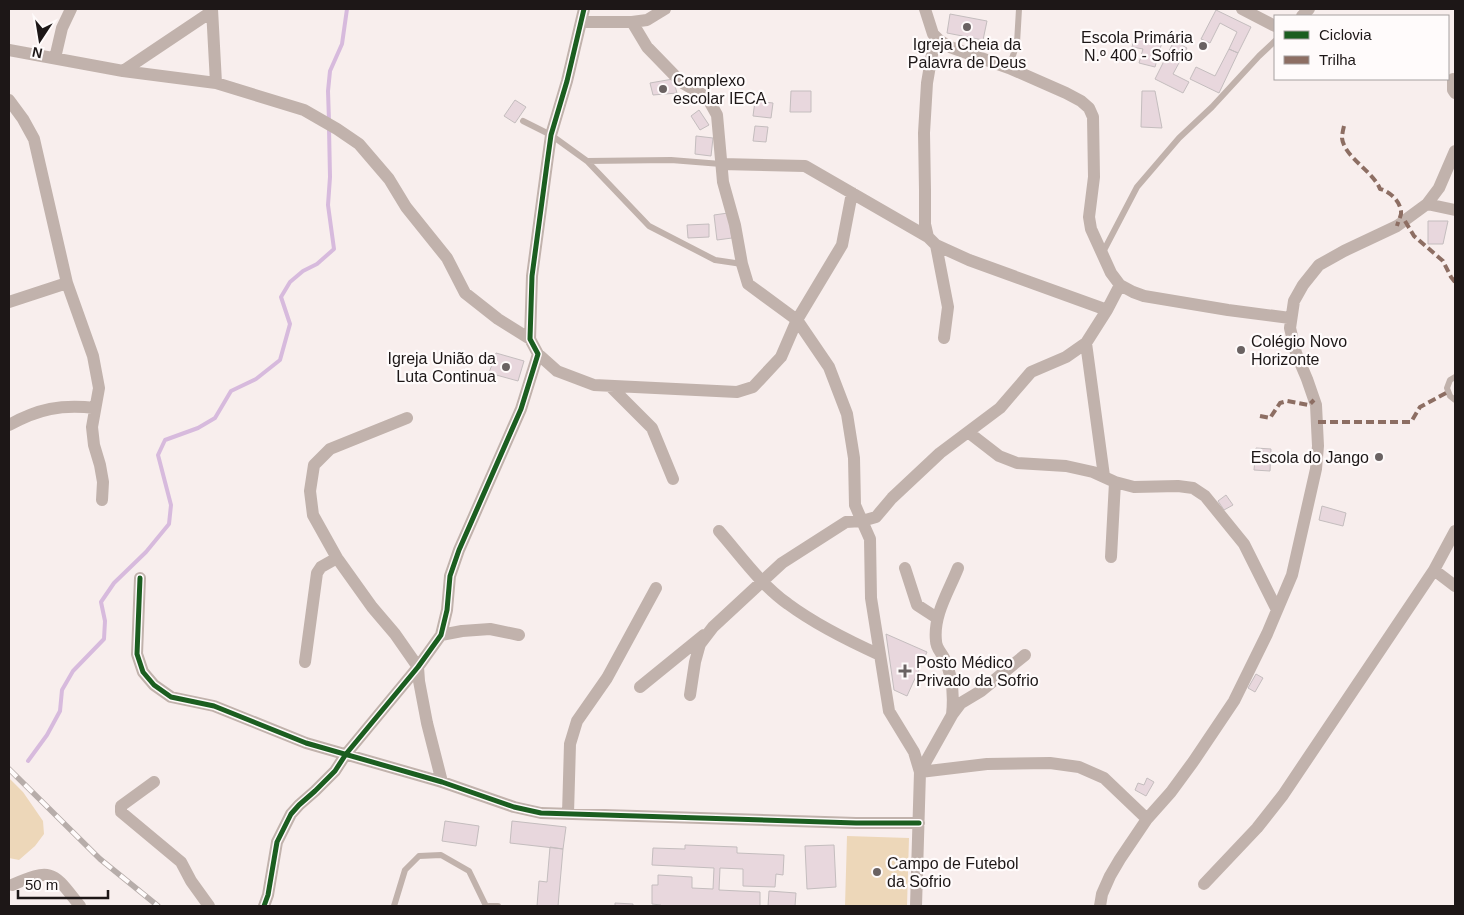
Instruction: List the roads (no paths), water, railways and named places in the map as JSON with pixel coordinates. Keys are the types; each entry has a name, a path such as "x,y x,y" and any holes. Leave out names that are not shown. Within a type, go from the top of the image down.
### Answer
{"street":[{"path":"55,58 62,28 71,9"},
{"path":"665,9 647,20 632,22 583,15 551,135 532,276 530,339 538,354 557,371 594,385 737,392 753,387 781,357 797,320 842,245 852,193"},
{"path":"925,9 933,34 939,40 1066,92 1089,108 1093,117 1094,177 1089,217 1090,230 1111,274 1120,286 1144,296 1290,318"},
{"path":"1242,9 1274,25"},
{"path":"123,71 211,11"},
{"path":"211,11 216,82"},
{"path":"632,22 647,47 681,82 707,97 717,115 723,182 748,284 797,320 829,367 847,414 854,458 855,505 870,538 871,598 890,711 914,752 920,772 916,906"},
{"path":"939,40 932,54 926,92 924,133 925,224 932,241 948,307 944,338"},
{"path":"9,50 123,71 216,82 304,110 359,144 389,179 406,207 447,258 465,293 498,319 530,339"},
{"path":"1452,78 1455,93"},
{"path":"9,100 23,118 34,138 67,283 93,356 99,388 92,428 94,446 103,482 102,500"},
{"path":"1100,906 1102,894 1110,876 1147,819 1171,792 1234,702 1267,634 1292,575 1316,469 1318,446 1316,405 1292,339 1290,328 1294,301 1303,285 1319,266 1344,251 1397,226 1427,204 1439,188 1455,150"},
{"path":"721,164 806,166 932,241 970,260 1107,310"},
{"path":"1427,204 1455,210"},
{"path":"9,302 67,283"},
{"path":"640,687 713,627 764,582 782,563 846,522 862,521 876,516 892,498 940,453 1000,408 1030,372 1066,357 1086,343 1120,286"},
{"path":"1086,343 1104,476"},
{"path":"264,906 277,842 291,814 334,771 418,667 441,635 447,610 450,576 459,550 521,408 538,354"},
{"path":"611,387 652,428 673,479"},
{"path":"9,425 33,413 51,407 73,405 95,408"},
{"path":"407,418 330,449 314,465 310,491 313,515 337,558 418,667 425,715 442,782"},
{"path":"968,432 999,456 1017,463 1066,466 1104,476 1115,482 1134,487 1178,486 1193,488 1205,496 1244,544 1277,610"},
{"path":"1111,557 1115,482"},
{"path":"719,531 764,582 788,604 849,641 880,655"},
{"path":"1204,884 1257,828 1283,796 1434,570 1455,531"},
{"path":"305,662 316,573 321,567 337,558"},
{"path":"906,568 917,605 936,618"},
{"path":"952,715 954,698 951,678 936,642 936,618 958,568"},
{"path":"1434,570 1455,586"},
{"path":"140,578 137,654 143,672 154,685 171,697 214,706 306,743 442,782 514,807 541,813 856,823 919,822"},
{"path":"568,814 570,744 577,721 607,678 656,588"},
{"path":"690,695 700,644 713,627"},
{"path":"441,635 462,630 490,630 519,635"},
{"path":"920,772 952,715 961,703 981,691 1025,655"},
{"path":"920,772 994,764 1050,763 1079,767 1104,778 1147,819"},
{"path":"154,782 121,806 121,812 181,862 191,881 209,906"},
{"path":"12,885 42,875 51,875 57,878 80,906"}],"lane":[{"path":"1009,68 1018,43 1019,9"},
{"path":"1102,254 1137,187 1179,138 1212,107 1274,42"},
{"path":"523,122 551,135 587,161 649,226 715,260 742,264"},
{"path":"587,161 671,160 721,164"},
{"path":"1455,377 1450,380 1447,388 1450,396 1455,400"},
{"path":"394,906 405,870 419,856 441,855 469,871 488,906 498,906"}],"waterway":[{"path":"329,121 328,91 330,71 342,44 347,9"},
{"path":"28,761 47,735 60,711 62,690 73,671 104,639 105,621 101,602 114,583 146,552 169,524 171,505 158,455 165,440 198,428 215,418 231,391 256,379 280,360 290,324 281,297 290,282 303,271 317,264 334,249 328,205 330,177 329,128"}],"railway":[{"path":"9,769 100,859 158,906"}],"place":[{"name":"Igreja Cheia da Palavra de Deus","path":"967,27"},
{"name":"Escola Primária N.º 400 - Sofrio","path":"1203,46"},
{"name":"Complexo escolar IECA","path":"663,89"},
{"name":"Colégio Novo Horizonte","path":"1241,350"},
{"name":"Igreja União da Luta Continua","path":"506,367"},
{"name":"Escola do Jango","path":"1379,457"},
{"name":"Posto Médico Privado da Sofrio","path":"905,671"},
{"name":"Campo de Futebol da Sofrio","path":"877,872"}]}
